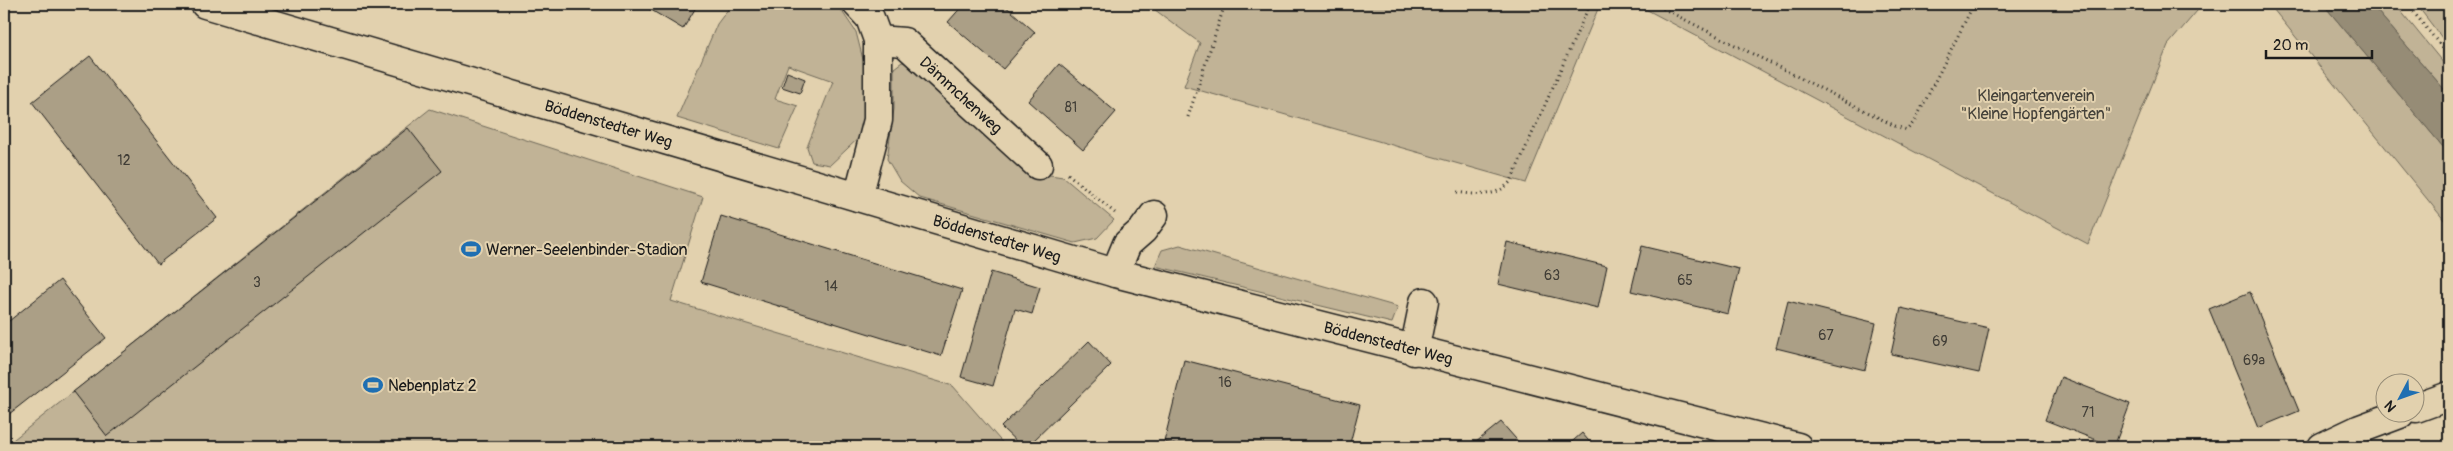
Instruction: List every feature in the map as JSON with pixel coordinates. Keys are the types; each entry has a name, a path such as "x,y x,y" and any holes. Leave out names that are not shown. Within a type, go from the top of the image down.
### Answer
{"street":[{"name":"Böddenstedter Weg","path":"204,4 1115,273 1414,351 1798,447"},
{"path":"857,4 870,18 878,40 878,120 858,196"},
{"name":"Dämmchenweg","path":"878,40 904,42 1038,165"},
{"path":"1115,273 1126,244 1149,222"},
{"path":"1414,351 1424,302"},
{"path":"2426,404 2449,396"},
{"path":"2321,447 2376,424"}],"path":[{"path":"1188,117 1225,4"},
{"path":"1457,192 1492,194 1502,190 1511,181 1590,4"},
{"path":"1654,4 1895,126 1907,130 1915,121 1974,4"},
{"path":"2407,4 2449,56"},
{"path":"1038,165 1061,168 1117,215 1149,222"}],"green space":[{"path":"732,4 837,4 856,32 870,87 865,132 830,165 812,162 807,147 833,81 788,65 775,99 798,106 779,149 677,118 717,24"},
{"path":"1147,4 1600,4 1526,183 1184,86 1200,43"},
{"name":"Kleingartenverein \"Kleine Hopfengärten\"","path":"1636,4 2203,4 2168,45 2088,244"},
{"path":"2269,4 2323,4 2449,154 2449,226"},
{"path":"2371,4 2395,4 2449,70 2449,95"},
{"path":"2416,4 2449,4 2449,47"},
{"path":"902,62 915,64 1037,173 1063,177 1114,220 1097,238 1075,243 920,198 900,181 887,159 894,109 894,68"},
{"name":"Werner-Seelenbinder-Stadion","path":"430,109 703,197 671,301 953,386 1006,447 4,447"},
{"path":"1180,245 1398,307 1392,323 1155,266 1162,250"}],"shaded area":[{"path":"2323,4 2371,4 2449,95 2449,154"}],"building":[{"path":"641,4 698,4 683,29"},
{"path":"964,4 1003,4 1035,32 1003,69 948,22"},
{"path":"90,56 217,218 158,264 32,102"},
{"path":"1059,64 1116,112 1083,150 1028,101"},
{"path":"787,72 805,79 800,93 782,87"},
{"path":"408,128 442,171 107,436 73,392"},
{"path":"721,216 962,290 941,356 701,282"},
{"path":"1507,242 1607,266 1598,308 1498,284"},
{"path":"1642,246 1739,269 1728,314 1631,291"},
{"path":"991,272 1040,287 1032,314 1015,309 993,386 961,377"},
{"path":"60,280 106,338 4,418 4,325"},
{"path":"2250,292 2299,411 2258,428 2209,309"},
{"path":"1788,301 1876,323 1865,370 1776,348"},
{"path":"1901,308 1989,328 1979,373 1891,354"},
{"path":"1089,341 1111,365 1027,447 1022,447 1001,427"},
{"path":"1184,360 1360,405 1349,447 1185,447 1164,442"},
{"path":"2061,377 2130,404 2114,447 2045,420"},
{"path":"1501,422 1523,447 1470,447"},
{"path":"1582,433 1594,447 1566,447"}],"place":[{"name":"Werner-Seelenbinder-Stadion","path":"471,249"},
{"name":"Nebenplatz 2","path":"373,385"}]}
